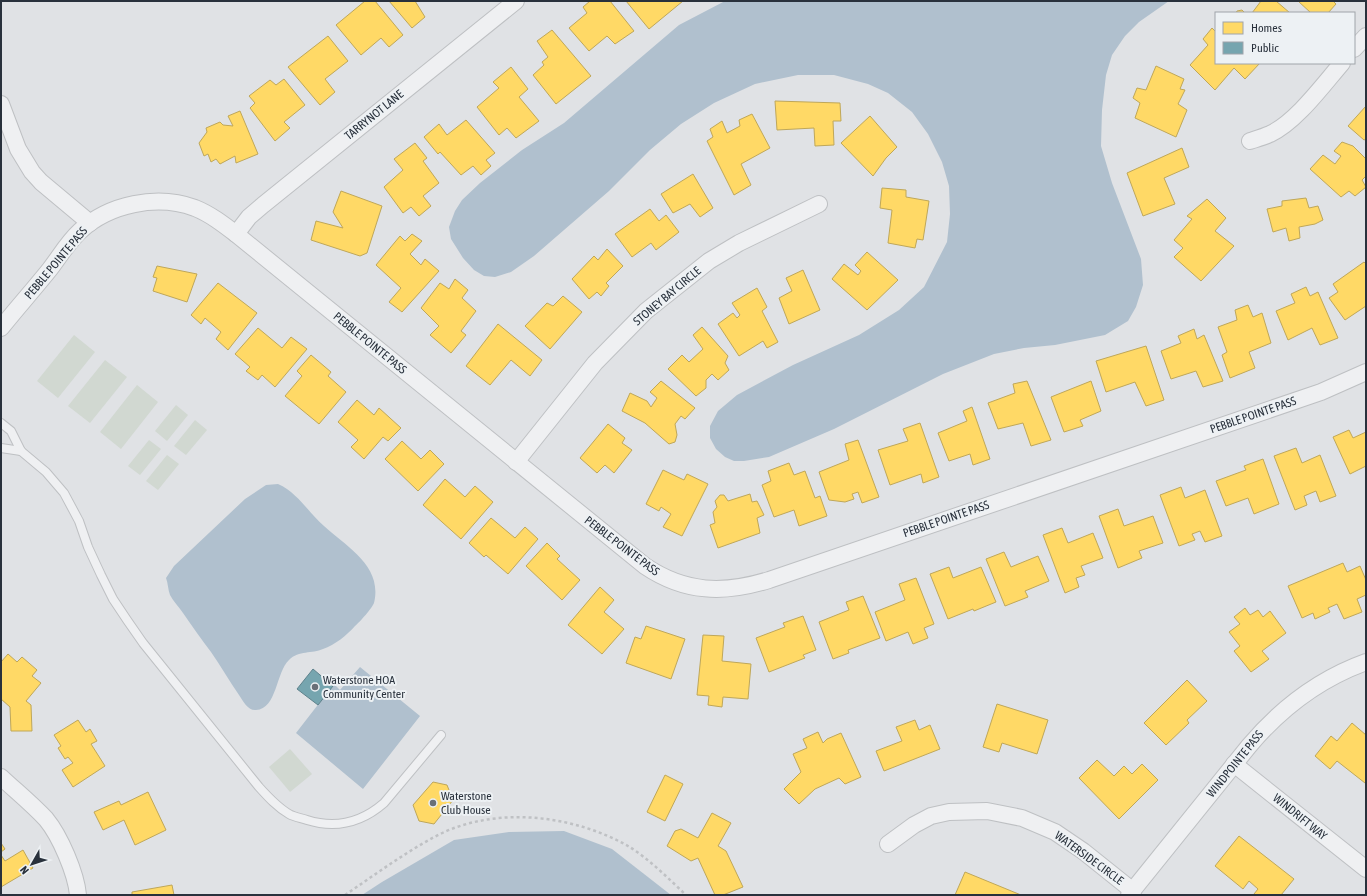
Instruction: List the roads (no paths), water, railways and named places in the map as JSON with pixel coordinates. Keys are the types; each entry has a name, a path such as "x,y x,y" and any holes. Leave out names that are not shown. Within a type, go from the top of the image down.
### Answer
{"street":[{"name":"TARRYNOT LANE","path":"236,234 249,217 263,205 516,1"},
{"path":"1355,48 1366,36"},
{"path":"1250,141 1270,134 1288,121 1301,109 1341,64"},
{"path":"1,104 18,149 32,172 41,182 90,223"},
{"name":"PEBBLE POINTE PASS","path":"1,328 70,242 90,223 112,211 131,205 144,203 172,202 205,212 236,234 627,552 658,575 698,588 721,590 733,589 769,580 1321,392 1366,372"},
{"name":"STONEY BAY CIRCLE","path":"516,462 595,363 646,310 709,261 738,243 819,204"},
{"name":"WINDPOINTE PASS","path":"1131,893 1266,726 1304,693 1343,671 1366,662"},
{"name":"WINDRIFT WAY","path":"1234,764 1366,869"},
{"path":"1,777 47,820 65,851 77,886 78,895"},
{"name":"WATERSIDE CIRCLE","path":"888,844 914,825 931,816 949,812 987,811 1022,818 1055,832 1083,851 1131,893"}],"lane":[{"path":"1,423 10,431 21,451 46,472 64,493 79,521 88,547 113,599 143,643 259,787 271,801 282,809 291,815 313,822 326,824 337,825 361,818 375,811 384,803 441,735"},
{"path":"1,448 21,451"}],"water":[{"path":"725,1 1169,1 1139,22 1125,36 1112,55 1106,75 1102,110 1101,146 1112,183 1141,259 1143,285 1136,307 1128,321 1105,335 1055,345 1024,348 994,354 943,374 834,429 769,457 734,461 725,457 716,449 710,438 710,426 718,411 737,395 793,365 859,335 899,310 924,287 947,242 950,214 949,186 942,162 928,134 912,112 888,93 868,84 834,75 798,75 755,84 714,103 681,124 650,150 609,191 534,256 511,272 495,277 484,276 474,270 463,258 451,239 449,227 455,211 462,200 480,183 522,150 564,123 679,25"},
{"path":"278,484 291,492 318,521 361,558 373,578 375,590 374,603 360,621 336,642 319,650 301,653 289,660 281,673 276,689 268,703 263,708 253,710 244,703 215,657 173,600 169,593 166,578 174,566 245,499 266,485"},
{"path":"360,667 420,716 363,789 296,733 334,684 340,690"},
{"path":"564,831 612,849 671,895 362,895 454,840 509,832"}],"place":[{"name":"Waterstone HOA Community Center","path":"315,687"},
{"name":"Waterstone Club House","path":"433,803"}]}
